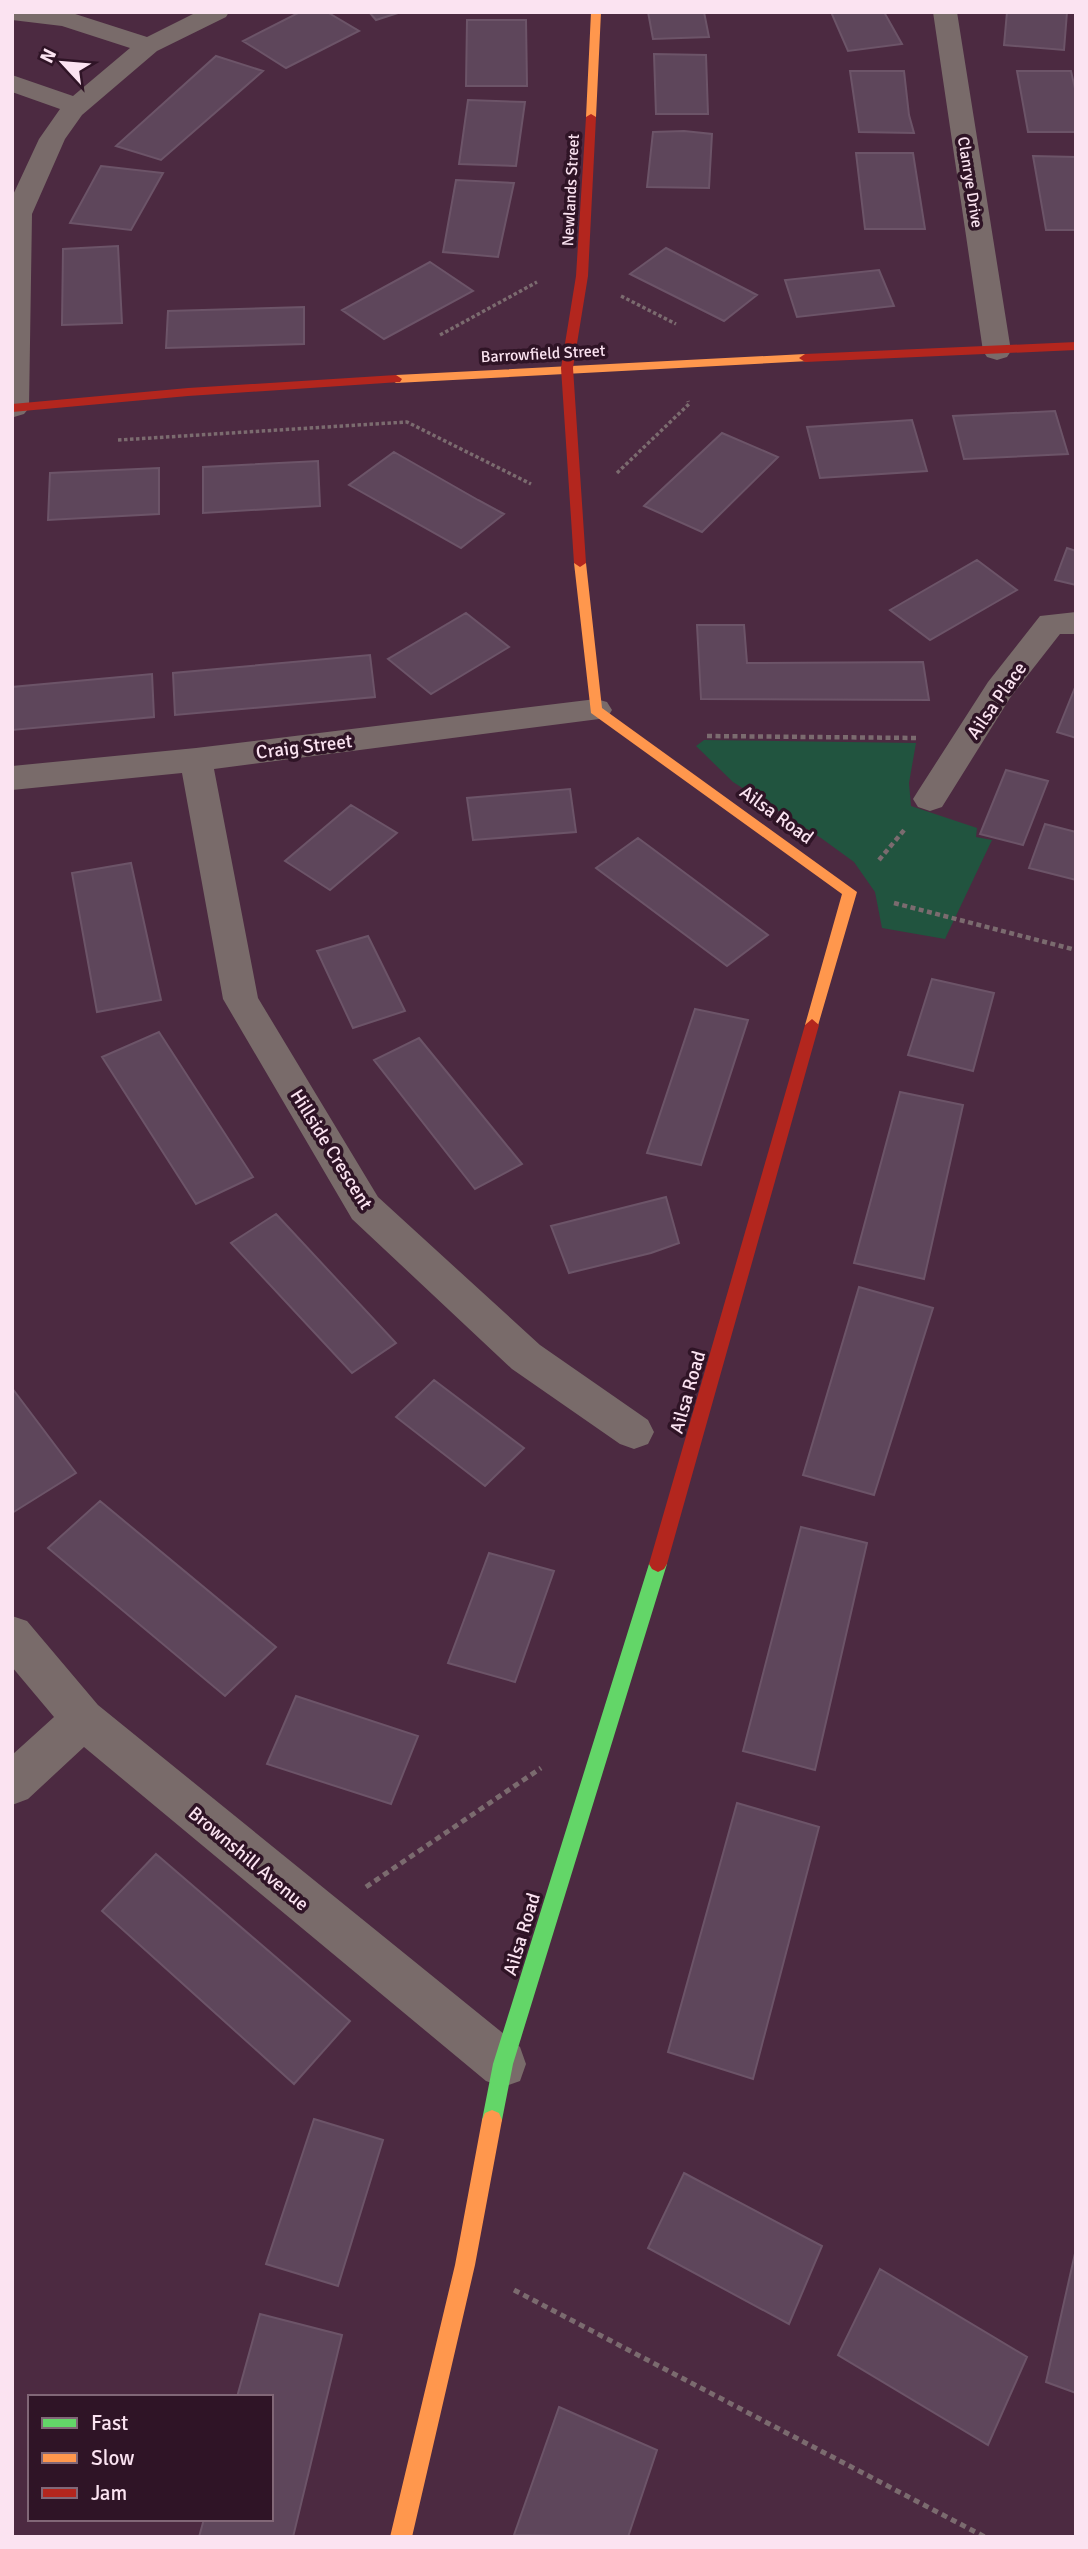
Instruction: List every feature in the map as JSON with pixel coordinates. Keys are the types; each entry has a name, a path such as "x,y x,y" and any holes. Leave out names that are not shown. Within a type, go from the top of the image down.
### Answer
{"street":[{"path":"13,408 18,214 52,138 77,106 148,46 217,12"},
{"name":"Newlands Street","path":"567,368 582,276 597,36 596,12"},
{"name":"Clanrye Drive","path":"945,12 997,351"},
{"path":"12,13 47,15 78,22 148,46"},
{"path":"12,83 77,106"},
{"name":"Barrowfield Street","path":"13,408 188,392 567,368 1076,346"},
{"path":"567,368 576,510 596,710"},
{"name":"Ailsa Place","path":"930,799 999,690 1051,624 1076,623"},
{"name":"Ailsa Road","path":"401,2537 465,2265 503,2064 688,1466 850,892 596,710"},
{"name":"Craig Street","path":"12,778 196,760 596,710"},
{"name":"Hillside Crescent","path":"196,760 241,999 365,1208 526,1357 634,1432"},
{"name":"Brownshill Avenue","path":"12,1635 83,1720 503,2064"},
{"path":"12,1784 83,1720"}],"path":[{"path":"582,276 677,324"},
{"path":"112,441 407,422 576,510 689,404 684,363"},
{"path":"631,735 968,739"},
{"path":"827,875 869,872 930,799"},
{"path":"850,892 1076,950"},
{"path":"321,1917 609,1722"},
{"path":"465,2265 985,2537"}],"green space":[{"path":"704,740 916,743 909,783 911,806 977,828 976,837 992,840 945,939 882,928 875,892 854,862 733,782 696,746"}],"building":[{"path":"300,12 327,12 359,31 286,68 243,41"},
{"path":"369,12 401,12 376,20"},
{"path":"648,12 704,12 709,37 653,39"},
{"path":"831,12 884,12 902,44 848,51"},
{"path":"1007,12 1067,12 1064,50 1004,45"},
{"path":"467,20 526,20 527,86 466,86"},
{"path":"654,54 706,55 708,114 656,114"},
{"path":"216,56 263,71 161,160 116,146"},
{"path":"850,71 904,71 914,133 859,132"},
{"path":"1017,71 1071,71 1076,93 1076,132 1028,132"},
{"path":"468,100 525,102 516,166 459,164"},
{"path":"653,132 712,134 709,188 647,187"},
{"path":"856,153 913,153 925,229 865,229"},
{"path":"1033,156 1076,157 1076,230 1046,230"},
{"path":"101,166 163,173 131,230 70,223"},
{"path":"456,180 514,183 498,257 443,252"},
{"path":"118,246 122,323 62,325 63,249"},
{"path":"666,248 757,295 724,321 630,274"},
{"path":"430,262 473,291 384,339 342,310"},
{"path":"879,270 894,306 797,317 785,280"},
{"path":"304,307 304,344 166,348 168,311"},
{"path":"1055,411 1068,454 964,459 953,416"},
{"path":"912,420 927,471 820,478 807,427"},
{"path":"722,433 778,457 702,532 644,506"},
{"path":"394,452 504,514 461,548 349,485"},
{"path":"318,461 320,506 203,513 203,467"},
{"path":"159,468 159,514 48,520 50,473"},
{"path":"1067,548 1076,551 1076,585 1055,580"},
{"path":"977,560 1017,590 930,640 890,610"},
{"path":"466,613 509,647 431,694 388,659"},
{"path":"697,625 744,625 747,663 923,662 929,700 701,699"},
{"path":"370,655 375,697 175,715 173,673"},
{"path":"152,674 154,717 12,730 12,687"},
{"path":"1076,685 1076,738 1057,732"},
{"path":"1006,770 1048,781 1023,845 980,834"},
{"path":"570,789 576,832 473,840 467,798"},
{"path":"351,805 397,833 330,890 285,861"},
{"path":"1045,824 1076,832 1076,880 1029,868"},
{"path":"638,838 768,935 727,966 596,868"},
{"path":"131,863 161,1000 97,1012 72,873"},
{"path":"368,936 405,1011 353,1028 317,951"},
{"path":"932,979 994,993 973,1071 908,1055"},
{"path":"695,1009 748,1020 701,1165 647,1153"},
{"path":"159,1032 253,1177 196,1204 102,1057"},
{"path":"419,1038 522,1164 475,1189 374,1060"},
{"path":"900,1092 963,1105 924,1279 854,1263"},
{"path":"666,1197 679,1243 651,1253 569,1273 551,1226"},
{"path":"276,1214 396,1343 352,1373 231,1243"},
{"path":"859,1287 933,1308 874,1495 803,1475"},
{"path":"434,1380 524,1448 485,1486 396,1417"},
{"path":"12,1388 76,1473 12,1513"},
{"path":"100,1501 276,1647 225,1696 48,1548"},
{"path":"801,1527 867,1543 815,1770 743,1751"},
{"path":"489,1553 554,1571 515,1682 448,1663"},
{"path":"296,1696 418,1736 391,1804 267,1764"},
{"path":"737,1803 819,1827 753,2079 668,2052"},
{"path":"156,1854 350,2021 294,2084 102,1911"},
{"path":"314,2119 383,2140 338,2286 266,2264"},
{"path":"684,2173 822,2246 789,2324 648,2248"},
{"path":"1076,2249 1076,2393 1046,2382"},
{"path":"880,2269 1027,2357 988,2445 838,2355"},
{"path":"260,2314 342,2335 293,2537 199,2537 203,2521 273,2521 273,2395 238,2395"},
{"path":"559,2407 657,2450 628,2537 514,2535"}],"traffic: fast":[{"path":"492,2120 503,2064 658,1564"}],"traffic: slow":[{"path":"591,117 596,12"},
{"path":"396,379 805,358"},
{"path":"580,563 596,710 850,892 812,1025"},
{"path":"401,2537 465,2265 492,2120"}],"traffic: jam":[{"path":"580,563 567,368 582,276 591,117"},
{"path":"805,358 1076,346"},
{"path":"12,408 188,392 396,379"},
{"path":"658,1564 812,1025"}]}
